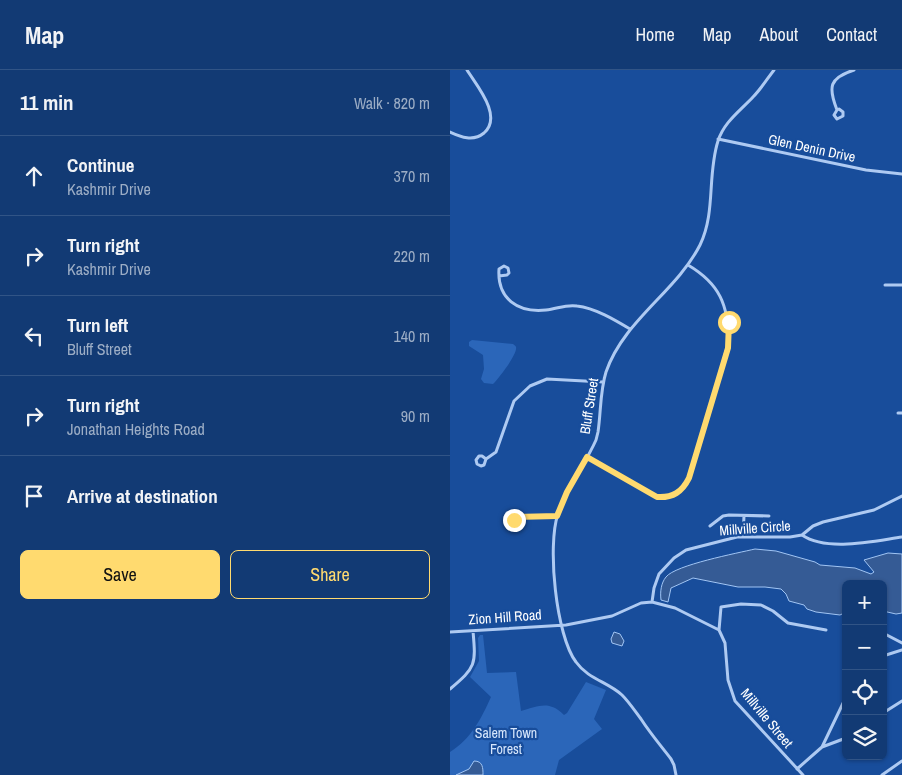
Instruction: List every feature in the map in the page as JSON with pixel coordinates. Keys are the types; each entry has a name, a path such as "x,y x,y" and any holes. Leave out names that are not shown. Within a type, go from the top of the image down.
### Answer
{"street":[{"path":"450,132 472,138 484,132 490,124 490,108 468,70"},
{"name":"Bluff Street","path":"676,775 671,759 623,697 582,670 570,651 557,604 554,530 557,516 567,492 587,457 598,432 603,382 614,354 630,329 688,265 706,228 711,206 714,159 718,139 726,124 753,97 774,70"},
{"path":"836,110 831,94 832,83 840,75 854,70"},
{"name":"Glen Denin Drive","path":"718,139 866,170 902,174"},
{"path":"587,457 657,497 664,498 675,495 686,485 693,467 729,341 729,322 723,301 709,280 688,265"},
{"path":"499,276 504,295 516,305 538,310 572,305 585,307 630,329"},
{"path":"886,285 902,285"},
{"path":"486,459 496,452 514,401 530,386 548,379 603,382"},
{"name":"Millville Circle","path":"652,602 654,588 663,568 680,553 694,547 743,537 790,537 802,535 823,522 874,510 902,496"},
{"path":"515,517 557,516"},
{"path":"710,526 723,516 769,516"},
{"path":"743,537 744,516"},
{"name":"Millville Circle","path":"802,535 815,541 840,544 902,537"},
{"path":"561,624 580,623 612,616 641,603 652,602 675,608 719,630 721,607 741,604 760,605 774,612 788,623 826,630"},
{"name":"Zion Hill Road","path":"450,632 561,624"},
{"name":"Millville Street","path":"719,630 725,643 728,680 735,701 802,775"},
{"path":"450,690 469,673 473,666 475,652 474,631"},
{"path":"887,635 902,643"},
{"path":"887,655 902,650"},
{"path":"887,711 902,701"},
{"path":"797,769 812,758 822,747 842,705"},
{"path":"822,747 842,740"},
{"path":"882,775 902,761"}],"green space":[{"path":"472,340 513,344 516,347 511,360 493,384 484,383 481,379 484,369 483,355 469,346 469,342"},
{"name":"Salem Town Forest","path":"480,635 483,635 487,673 516,672 521,711 539,706 549,706 559,710 564,715 586,682 606,690 594,719 602,729 559,760 555,775 450,775 450,752 470,735 491,697 470,677 479,661 478,638"}],"shaded area":[{"path":"755,549 776,551 820,565 855,568 871,574 874,572 864,560 888,553 902,554 902,613 887,612 887,580 842,580 842,614 840,615 807,609 804,605 789,601 781,589 738,587 693,578 671,588 668,602 661,600 661,591 666,577 681,568"},
{"path":"614,632 620,634 624,641 622,646 612,643 611,639"},
{"path":"474,761 477,761 483,767 483,775 456,775 469,769"}],"route":[{"path":"514,520 515,517 557,516 567,492 587,457 657,497 664,498 681,491 689,478 728,348 729,322"}]}
